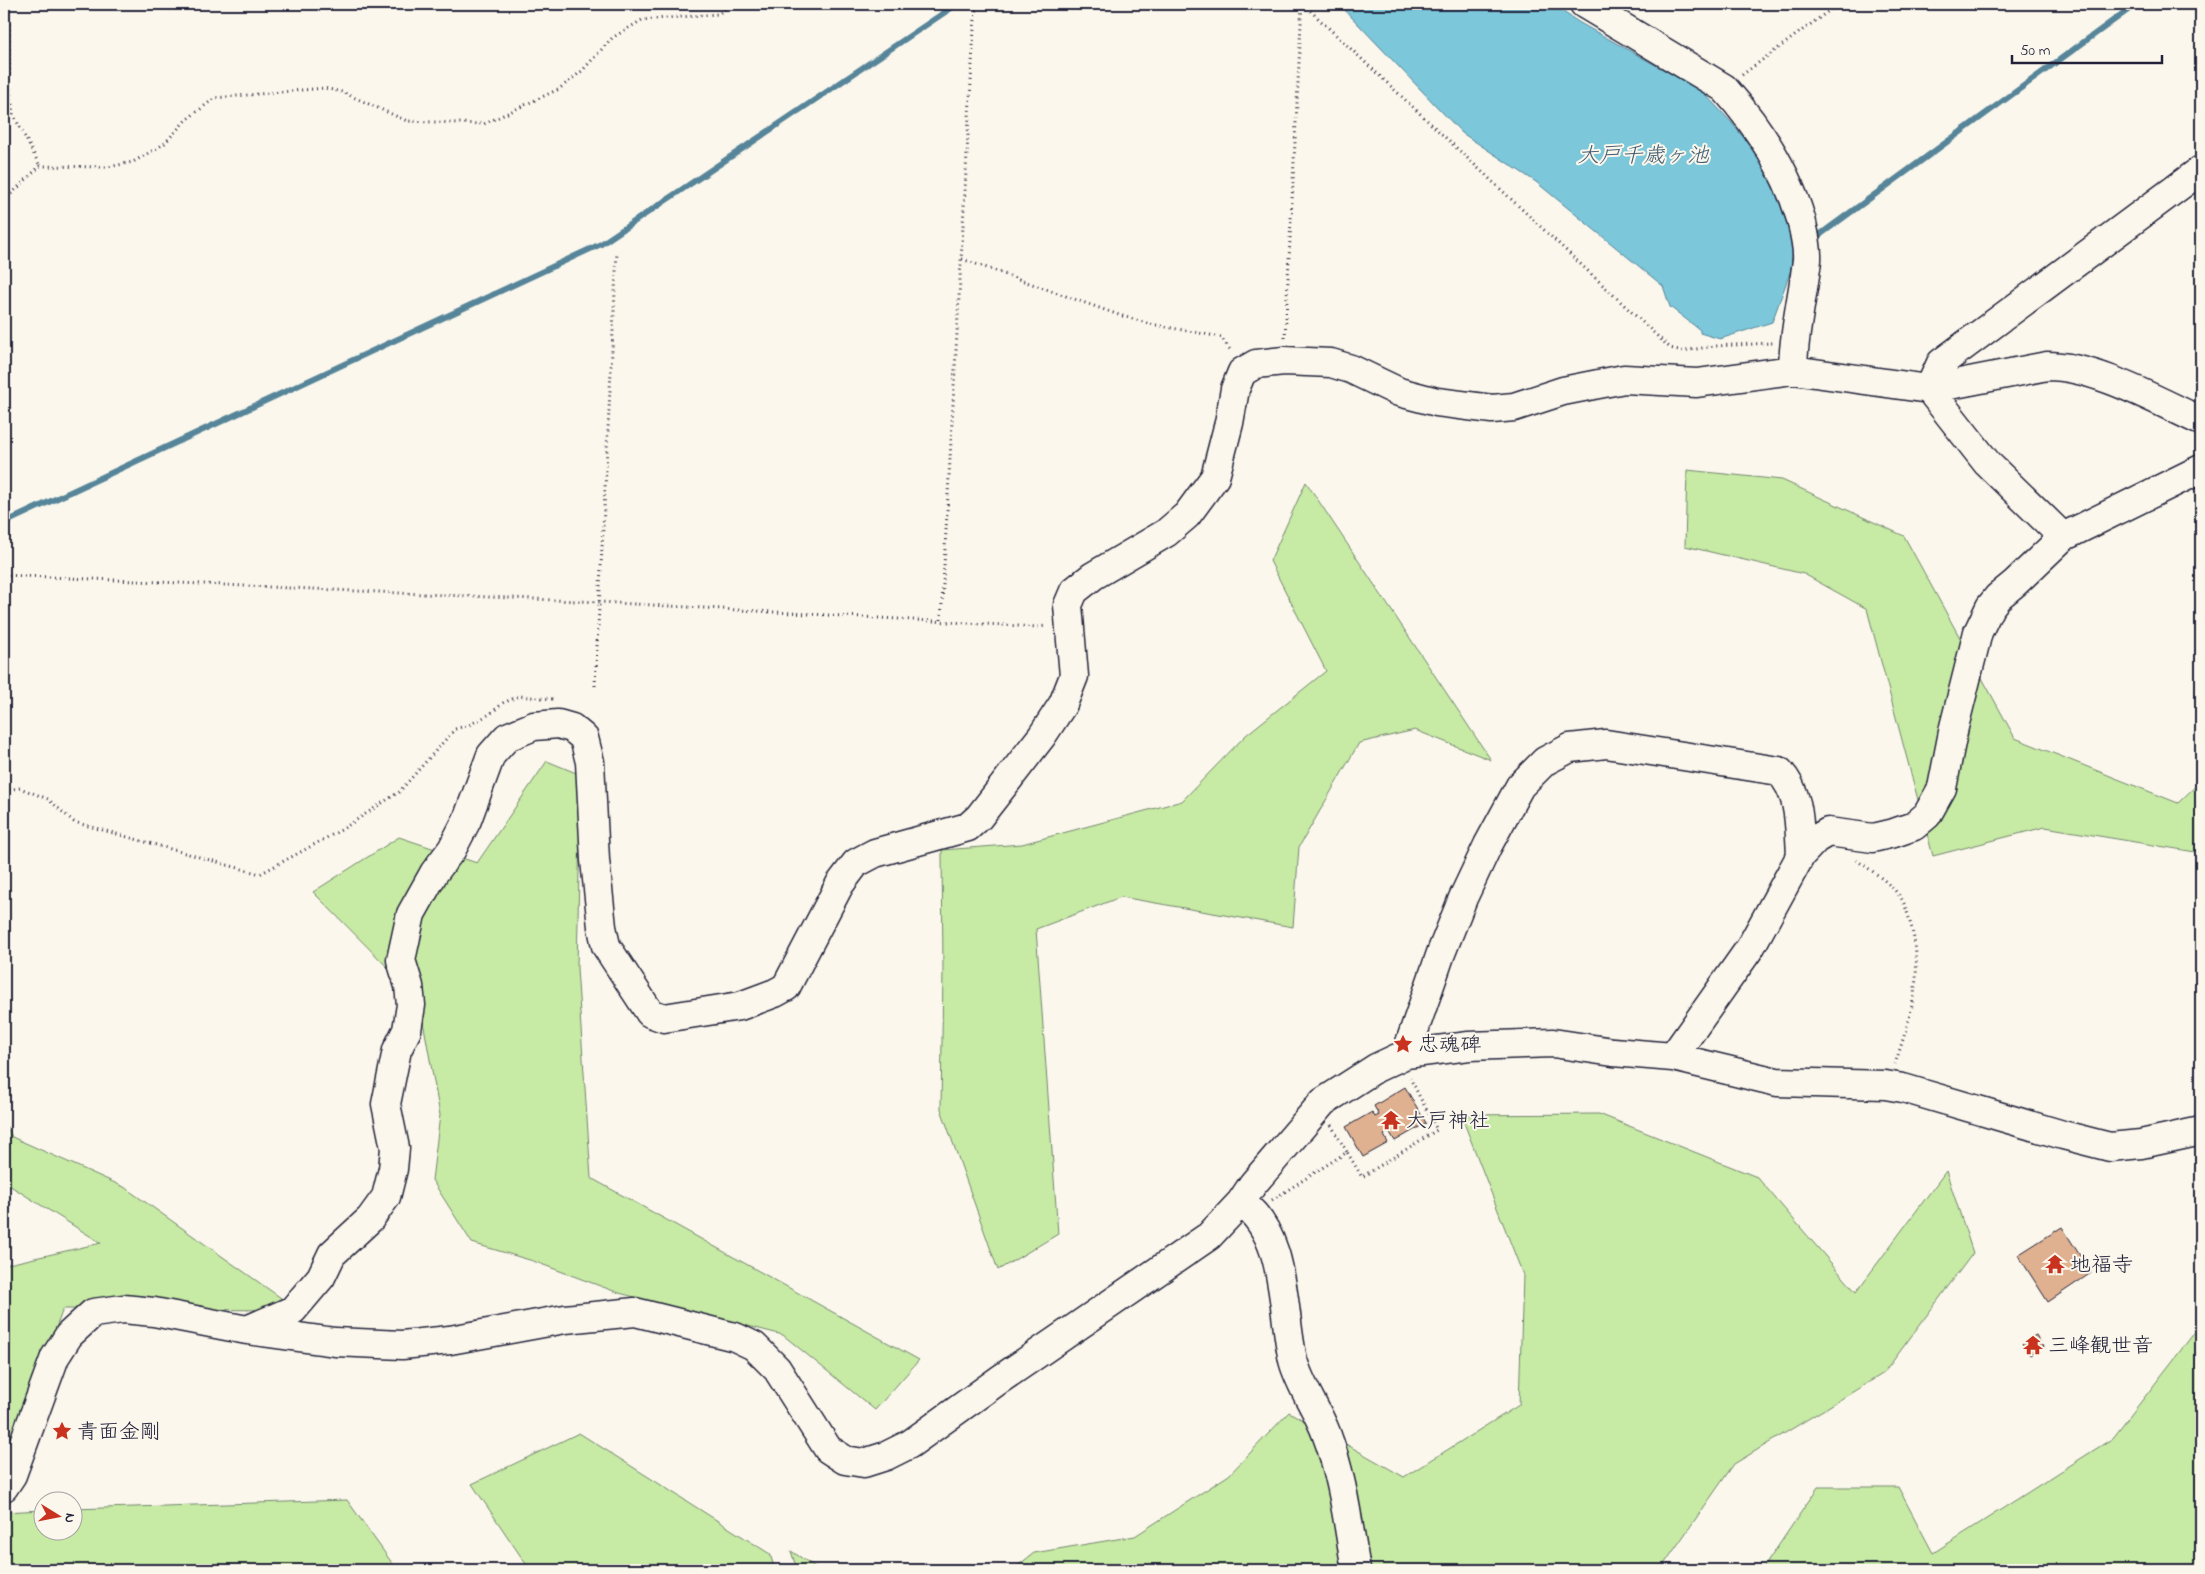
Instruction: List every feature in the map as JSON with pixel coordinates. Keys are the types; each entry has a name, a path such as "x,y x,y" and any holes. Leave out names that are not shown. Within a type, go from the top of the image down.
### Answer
{"street":[{"path":"1584,4 1724,88 1737,103 1780,164 1794,195 1804,232 1807,258 1793,342 1793,370"},
{"path":"1929,389 1941,363 2201,170"},
{"path":"247,1330 293,1310 321,1278 332,1254 370,1219 386,1197 393,1169 395,1148 386,1104 397,1050 407,1030 411,1005 409,986 402,960 411,914 434,873 452,849 467,820 490,755 507,737 534,726 558,724 572,728 584,738 590,762 594,860 606,946 650,1012 664,1018 740,1006 775,993 786,987 840,884 856,863 875,854 968,827 979,817 1042,736 1063,704 1074,676 1068,624 1068,604 1074,591 1093,576 1166,533 1187,515 1215,477 1229,423 1235,389 1242,372 1256,364 1284,361 1331,364 1351,369 1399,392 1436,402 1492,410 1514,407 1563,391 1624,379 1698,383 1793,370 1929,389 2047,366 2060,366 2126,386 2201,421"},
{"path":"1929,389 1987,463 2063,538"},
{"path":"1673,1057 1750,948 1801,855 1816,839 1828,832 1873,838 1914,826 1927,815 1942,788 1954,727 1978,632 1990,607 1998,596 2063,538 2201,469"},
{"path":"1406,1054 1440,953 1463,898 1520,786 1545,761 1570,748 1606,744 1779,771 1786,778 1798,804 1801,855"},
{"path":"4,1487 12,1475 55,1357 69,1335 93,1313 123,1309 154,1312 247,1330 335,1342 402,1346 450,1340 565,1318 635,1312 735,1337 754,1346 777,1369 828,1449 845,1460 864,1463 886,1456 910,1444 999,1380 1210,1236 1248,1206 1253,1184 1323,1102 1376,1068 1406,1054 1469,1046 1553,1043 1613,1052 1673,1057 1777,1082 1885,1085 1903,1088 2063,1136 2110,1147 2141,1144 2201,1131"},
{"path":"1248,1206 1274,1245 1294,1362 1326,1432 1341,1479 1356,1570"}],"path":[{"path":"8,4 9,81 13,114 40,166"},
{"path":"4,201 40,166 108,167 133,162 164,144 186,120 215,98 324,88 342,92 407,121 484,124 559,90 582,71 612,38 642,20 718,14 732,4"},
{"path":"941,620 974,28 976,11 982,4"},
{"path":"1302,4 1670,348 1683,350 1715,346 1793,342"},
{"path":"1284,361 1302,4"},
{"path":"1724,88 1838,4"},
{"path":"595,686 617,252"},
{"path":"962,259 1127,318 1222,337 1242,372"},
{"path":"4,575 599,602 941,620 1037,627 1068,624"},
{"path":"4,790 20,788 48,799 74,822 260,874 341,830 399,792 455,729 469,725 490,714 503,703 520,696 556,700"},
{"path":"1853,858 1884,880 1904,902 1916,942 1917,979 1908,1021 1894,1068 1885,1085"},
{"path":"1339,1120 1331,1125 1362,1177 1437,1130 1409,1077 1402,1081"},
{"path":"1248,1206 1347,1152"}],"green space":[{"path":"1687,470 1782,480 1904,536 2015,738 2178,803 2201,781 2201,853 2045,827 1933,856 1867,609 1804,574 1685,546"},
{"path":"1306,482 1491,760 1415,730 1359,743 1299,847 1293,927 1121,897 1036,929 1058,1234 998,1270 941,1109 942,850 1022,844 1182,801 1246,735 1326,671 1270,561"},
{"path":"547,761 581,775 577,968 591,1178 919,1360 875,1410 783,1335 619,1293 533,1261 472,1243 432,1180 440,1115 419,999 313,892 399,837 477,863"},
{"path":"1599,1114 1757,1177 1856,1292 1946,1171 1973,1253 1884,1373 1734,1464 1660,1570 1012,1570 1034,1553 1135,1536 1229,1475 1289,1412 1404,1477 1519,1405 1523,1275 1461,1115"},
{"path":"4,1122 12,1137 124,1187 298,1310 63,1309 4,1468 4,1265 101,1243 4,1182"},
{"path":"2198,1328 2201,1330 2201,1570 1762,1570 1818,1487 1898,1487 1933,1553 2113,1438"},
{"path":"579,1433 770,1554 775,1570 530,1570 472,1484"},
{"path":"347,1500 397,1570 4,1570 4,1512 32,1511 32,1542 82,1542 82,1509"},
{"path":"791,1551 820,1570 797,1570"}],"water":[{"name":"大戸千歳ヶ池","path":"1339,4 1551,4 1580,23 1702,91 1732,123 1767,167 1792,229 1791,270 1772,322 1720,339 1700,333 1700,330 1670,307 1663,286 1536,182 1462,133"}],"building":[{"name":"大戸神社","path":"1405,1087 1426,1123 1395,1141 1389,1131 1384,1135 1388,1143 1363,1157 1346,1127 1372,1112 1375,1117 1379,1115 1374,1106"},
{"name":"地福寺","path":"2062,1227 2091,1273 2048,1302 2018,1255"},
{"name":"三峰観世音","path":"2036,1335 2043,1347 2030,1355 2022,1343"}],"waterway":[{"path":"4,523 601,244 957,4"},
{"path":"1814,239 2136,4"}],"place":[{"name":"忠魂碑","path":"1403,1044"},
{"name":"大戸神社","path":"1391,1120"},
{"name":"地福寺","path":"2055,1264"},
{"name":"三峰観世音","path":"2033,1345"},
{"name":"青面金剛","path":"62,1431"}]}
